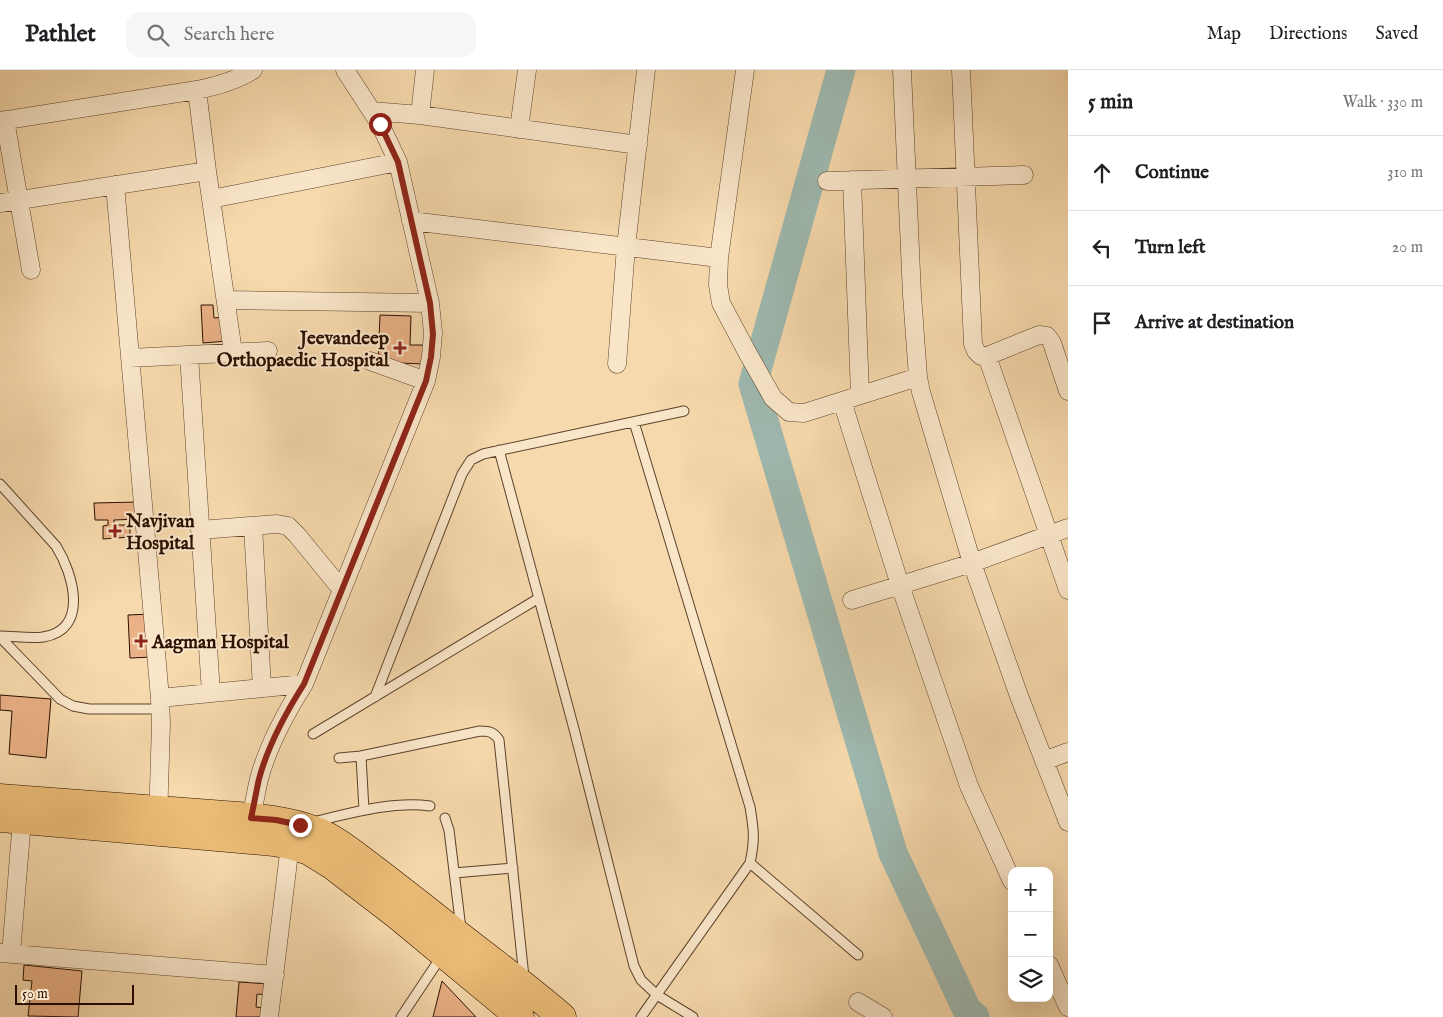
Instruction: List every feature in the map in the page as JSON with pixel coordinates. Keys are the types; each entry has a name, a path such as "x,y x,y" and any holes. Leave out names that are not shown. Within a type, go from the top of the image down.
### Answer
{"main road":[{"path":"0,798 158,821 265,841 295,835 322,834 341,844 381,874 453,946 518,1007 562,1017"},
{"path":"11,819 158,821 251,818 276,820 295,835"}],"street":[{"path":"31,270 2,121 197,90 220,85 253,70"},
{"path":"251,818 259,779 273,740 284,716 304,684 426,381 431,357 433,334 430,303 398,162 380,124 345,70"},
{"path":"420,115 425,70"},
{"path":"519,129 527,70"},
{"path":"617,364 626,247 646,70"},
{"path":"745,70 719,258 718,285 721,303 747,352 773,398 788,412 804,413 918,377"},
{"path":"902,70 912,295 918,377 921,392 972,563 1019,696 1068,822"},
{"path":"961,70 973,344 981,356 987,356 1040,335 1047,336 1052,343 1068,391"},
{"path":"197,90 233,352"},
{"path":"372,112 420,115 638,145"},
{"path":"211,199 398,162"},
{"path":"0,202 207,171"},
{"path":"827,181 1024,175"},
{"path":"852,180 860,395"},
{"path":"115,185 160,703 158,821"},
{"path":"411,221 719,258"},
{"path":"226,300 430,303"},
{"path":"130,358 268,351"},
{"path":"189,355 211,693"},
{"path":"987,356 1068,590"},
{"path":"370,361 426,381"},
{"path":"842,401 900,586 970,786 1008,872"},
{"path":"200,530 277,524 288,526 342,590"},
{"path":"253,526 262,688"},
{"path":"852,600 972,563 1068,528"},
{"path":"160,703 211,693 304,684"},
{"path":"1044,761 1068,752"},
{"path":"11,819 6,954 275,975"},
{"path":"269,1017 295,835"},
{"path":"1053,974 1068,1007"},
{"path":"858,1002 883,1017"}],"lane":[{"path":"374,697 462,474 471,460 483,454 499,450 684,411"},
{"path":"634,422 750,808 754,832 754,846 750,862 641,1017"},
{"path":"499,450 574,729 634,966 641,980 657,995 694,1017"},
{"path":"0,484 56,546 68,571 72,586 73,603 71,620 60,630 44,637 0,637"},
{"path":"313,734 539,598"},
{"path":"0,637 60,699 73,706 88,709 160,703"},
{"path":"340,758 361,756 480,731 488,731 495,734 499,740 513,868 518,1007"},
{"path":"361,756 364,810"},
{"path":"295,835 364,810 417,804 430,806"},
{"path":"402,1017 453,946 454,872 449,830 445,818"},
{"path":"750,862 858,955"},
{"path":"454,872 513,868"}],"building":[{"path":"201,305 213,305 214,318 225,317 227,341 203,343"},
{"path":"380,315 411,316 410,345 424,345 423,364 378,362"},
{"path":"139,502 140,519 114,520 114,525 130,525 130,537 103,539 103,526 108,525 108,520 95,520 94,503"},
{"path":"151,614 153,657 130,658 128,615"},
{"path":"0,695 51,699 46,758 9,754 12,711 0,710"},
{"path":"24,965 82,971 78,1017 28,1016 32,981 23,980"},
{"path":"442,981 476,1017 433,1017"},
{"path":"239,982 268,984 267,995 257,994 256,1007 266,1008 266,1017 236,1017"}],"waterway":[{"path":"841,70 753,384 893,853 967,1010 975,1017"}],"place":[{"name":"Jeevandeep Orthopaedic Hospital","path":"400,348"},
{"name":"Navjivan Hospital","path":"115,531"},
{"name":"Aagman Hospital","path":"141,641"}],"route":[{"path":"300,825 276,820 251,818 259,779 284,716 304,684 426,381 431,357 433,334 430,303 398,162 380,124"}]}
